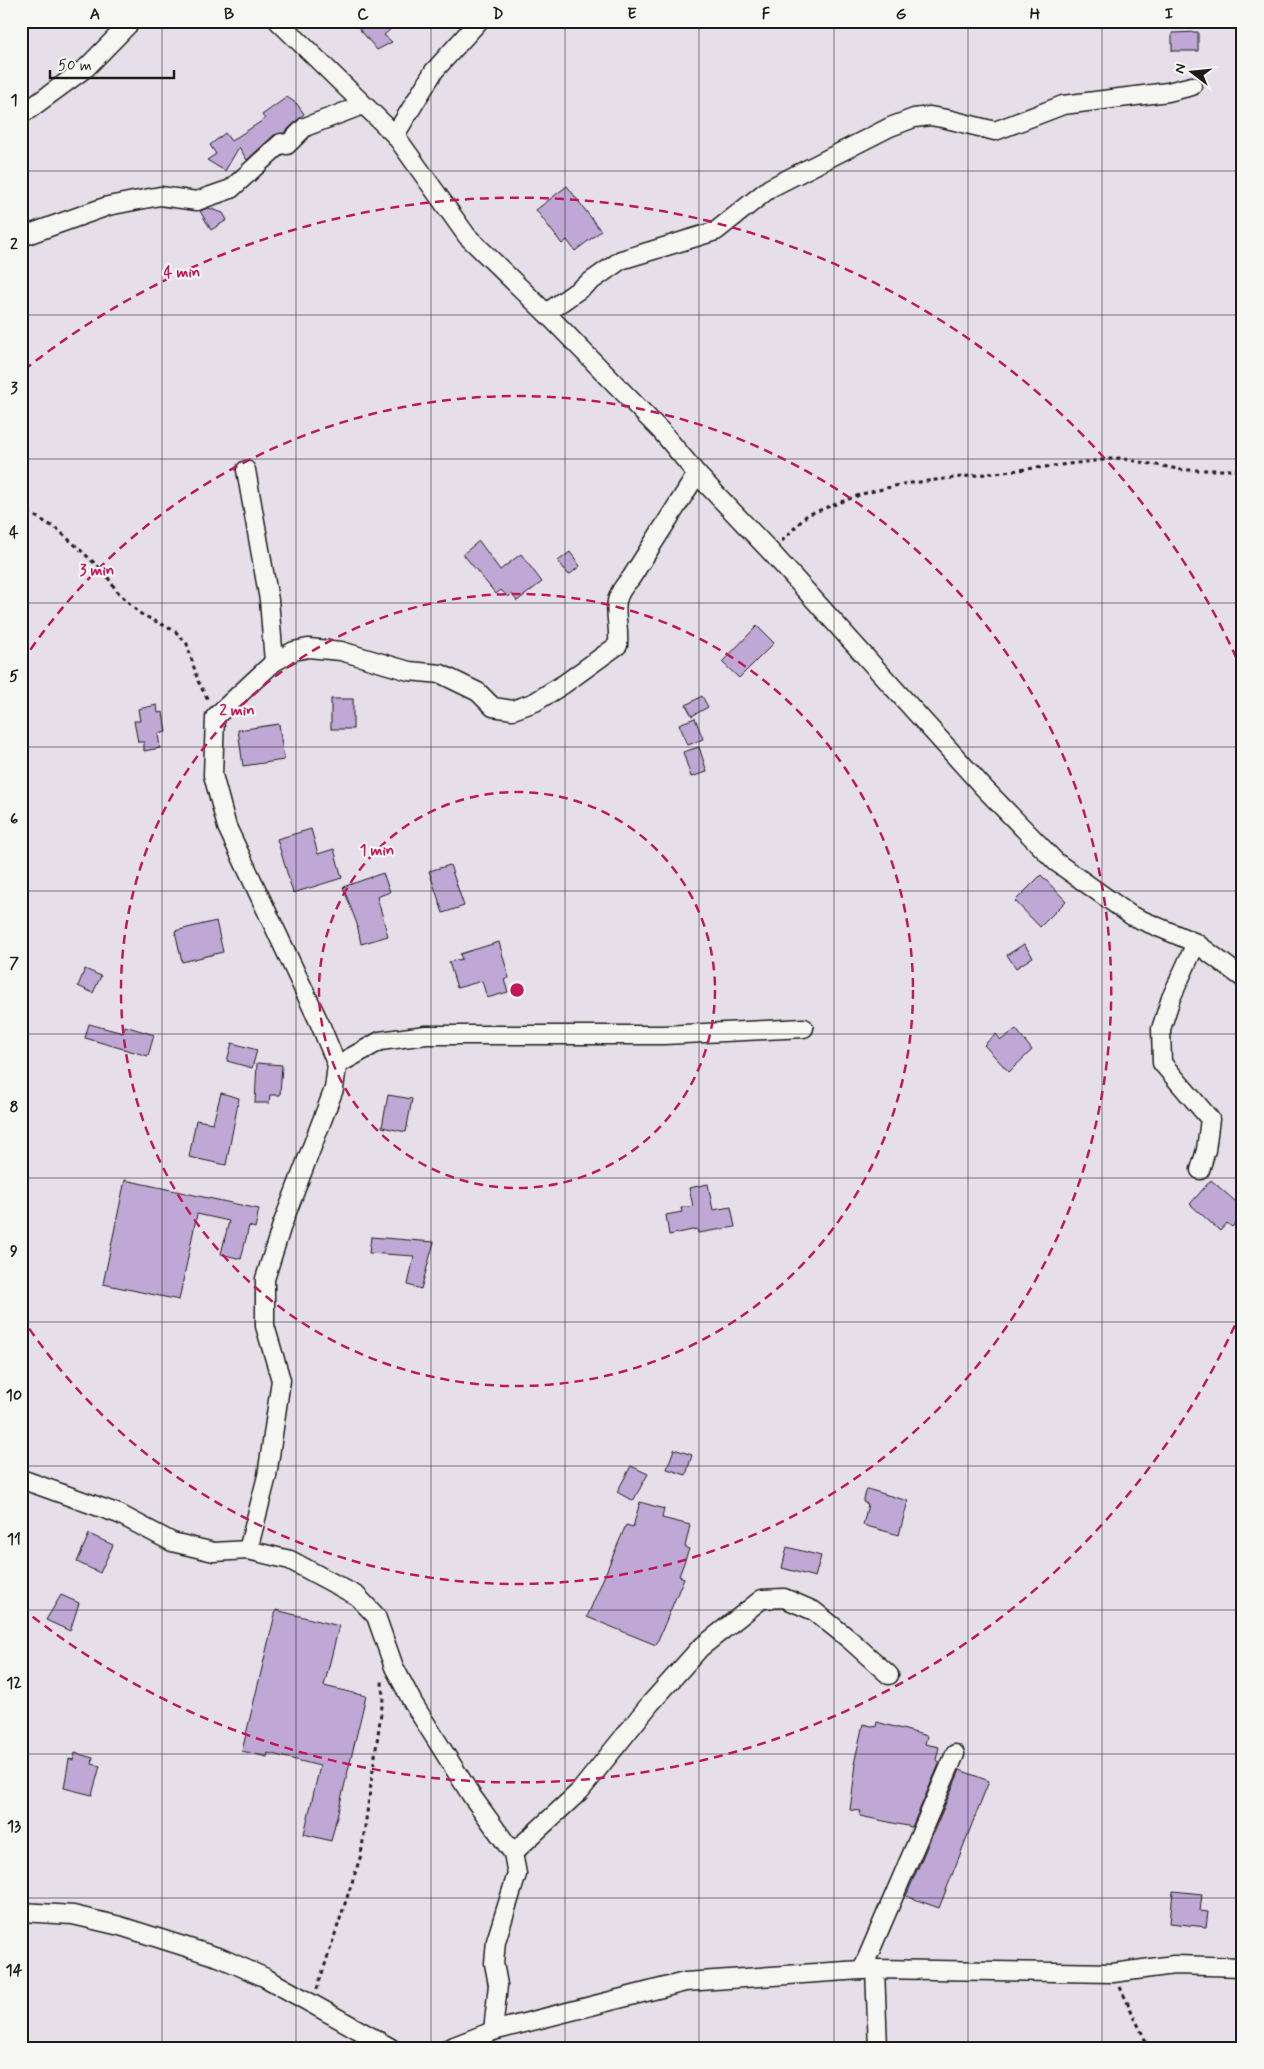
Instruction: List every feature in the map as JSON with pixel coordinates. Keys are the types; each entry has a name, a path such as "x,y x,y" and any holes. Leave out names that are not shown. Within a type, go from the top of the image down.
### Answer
{"street":[{"path":"27,111 87,66 132,21"},
{"path":"278,21 395,135 467,236 546,312 662,432 697,474 772,552 983,787 1056,862 1132,916 1196,943 1243,978"},
{"path":"395,135 434,71 479,21"},
{"path":"546,312 622,260 716,231 770,188 875,134 914,118 930,116 995,131 1063,105 1168,92 1192,86"},
{"path":"21,237 108,206 160,196 197,201 231,189 281,143 288,145 305,127 363,105"},
{"path":"246,470 269,600 274,662"},
{"path":"248,1550 267,1476 281,1380 265,1326 265,1279 282,1225 334,1089 337,1066 320,1024 227,827 213,775 216,717 274,662 294,651 320,648 341,651 409,672 442,674 478,692 493,707 513,710 535,702 602,658 618,644 619,625 615,604 619,590 631,578 697,474"},
{"path":"1196,943 1171,998 1161,1029 1162,1063 1210,1119 1206,1150 1200,1170"},
{"path":"337,1066 380,1041 426,1035 664,1035 804,1028"},
{"path":"21,1479 118,1514 172,1542 214,1552 248,1550 290,1560 357,1596 376,1616 394,1667 413,1703 471,1795 513,1853 517,1874 496,1941 494,1963 498,1985 493,2031"},
{"path":"513,1853 580,1790 650,1704 700,1648 762,1598 784,1598 814,1611 889,1675"},
{"path":"878,2048 869,1970 955,1754"},
{"path":"21,1912 73,1915 120,1926 221,1958 264,1977 391,2048"},
{"path":"449,2048 493,2031 684,1982 869,1970 1113,1973 1174,1965 1243,1967"}],"path":[{"path":"772,552 807,515 862,494 903,484 1119,458 1183,470 1243,470"},
{"path":"21,508 56,529 105,573 128,603 154,622 175,631 188,644 198,681 216,717"},
{"path":"312,2004 361,1855 383,1699 381,1672"},
{"path":"1113,1973 1149,2048"}],"building":[{"path":"364,21 400,21 384,35 392,42 377,50 357,26"},
{"path":"1198,32 1198,51 1172,51 1172,33"},
{"path":"287,97 297,104 304,114 284,133 274,135 247,160 239,147 225,171 207,160 216,154 210,145 225,133 231,141 265,119 262,115"},
{"path":"567,186 601,231 575,251 567,240 562,244 536,210"},
{"path":"208,208 223,213 227,220 211,230 200,211"},
{"path":"479,541 500,570 521,554 542,582 517,601 512,594 508,597 501,590 496,594 463,554"},
{"path":"570,552 580,566 569,575 558,561"},
{"path":"757,626 774,643 739,678 722,662"},
{"path":"702,696 708,707 692,716 686,705"},
{"path":"331,699 353,699 353,729 331,729"},
{"path":"157,705 158,713 163,712 166,732 158,734 160,748 144,751 144,742 138,742 134,721 140,721 138,709"},
{"path":"695,718 703,739 688,745 679,724"},
{"path":"279,724 284,760 243,766 238,730"},
{"path":"699,747 707,772 691,777 683,752"},
{"path":"311,829 318,854 334,849 342,878 293,893 277,839"},
{"path":"450,865 464,906 443,913 429,871"},
{"path":"383,873 390,892 377,897 388,936 361,944 357,924 343,887"},
{"path":"1041,875 1066,901 1040,927 1015,901"},
{"path":"216,921 223,952 182,962 175,931"},
{"path":"499,942 509,978 504,980 508,992 487,998 482,981 457,988 449,962 462,959 460,954"},
{"path":"1024,944 1033,957 1016,968 1007,955"},
{"path":"85,969 101,976 93,993 78,986"},
{"path":"89,1024 123,1033 125,1026 154,1035 148,1056 85,1038"},
{"path":"1016,1029 1032,1050 1009,1072 984,1045 996,1034 1001,1040"},
{"path":"232,1043 257,1050 252,1068 227,1061"},
{"path":"257,1063 282,1065 280,1095 270,1095 269,1103 255,1103"},
{"path":"221,1093 239,1098 226,1165 189,1157 196,1120 213,1123"},
{"path":"388,1095 412,1099 406,1132 382,1127"},
{"path":"125,1180 259,1209 255,1228 249,1226 241,1259 221,1254 229,1221 197,1214 179,1300 103,1284"},
{"path":"1211,1180 1243,1208 1243,1215 1232,1227 1227,1223 1220,1231 1190,1204"},
{"path":"708,1184 713,1210 731,1207 735,1227 698,1233 697,1229 669,1235 666,1215 682,1212 681,1208 693,1206 689,1188"},
{"path":"371,1237 434,1242 421,1289 408,1285 414,1256 369,1253"},
{"path":"674,1449 692,1455 686,1475 667,1469"},
{"path":"631,1466 648,1474 633,1501 617,1492"},
{"path":"867,1489 908,1501 899,1535 863,1525 868,1504 863,1502"},
{"path":"640,1502 664,1509 662,1518 690,1525 685,1547 689,1549 679,1576 684,1578 656,1645 587,1617 626,1525 633,1527"},
{"path":"89,1534 113,1545 100,1573 77,1562"},
{"path":"787,1547 821,1556 815,1577 782,1568"},
{"path":"61,1595 79,1603 70,1631 46,1620"},
{"path":"276,1610 339,1626 324,1686 366,1696 331,1841 304,1834 320,1766 268,1753 267,1757 242,1751"},
{"path":"877,1722 927,1736 925,1744 939,1747 936,1760 940,1762 912,1827 860,1816 861,1811 850,1810 856,1764 854,1764 863,1724 876,1727"},
{"path":"75,1753 93,1758 92,1764 100,1766 92,1795 64,1788 69,1759 73,1760"},
{"path":"960,1770 989,1781 939,1908 906,1896"},
{"path":"1173,1891 1202,1894 1200,1911 1208,1912 1206,1927 1170,1923"}]}
